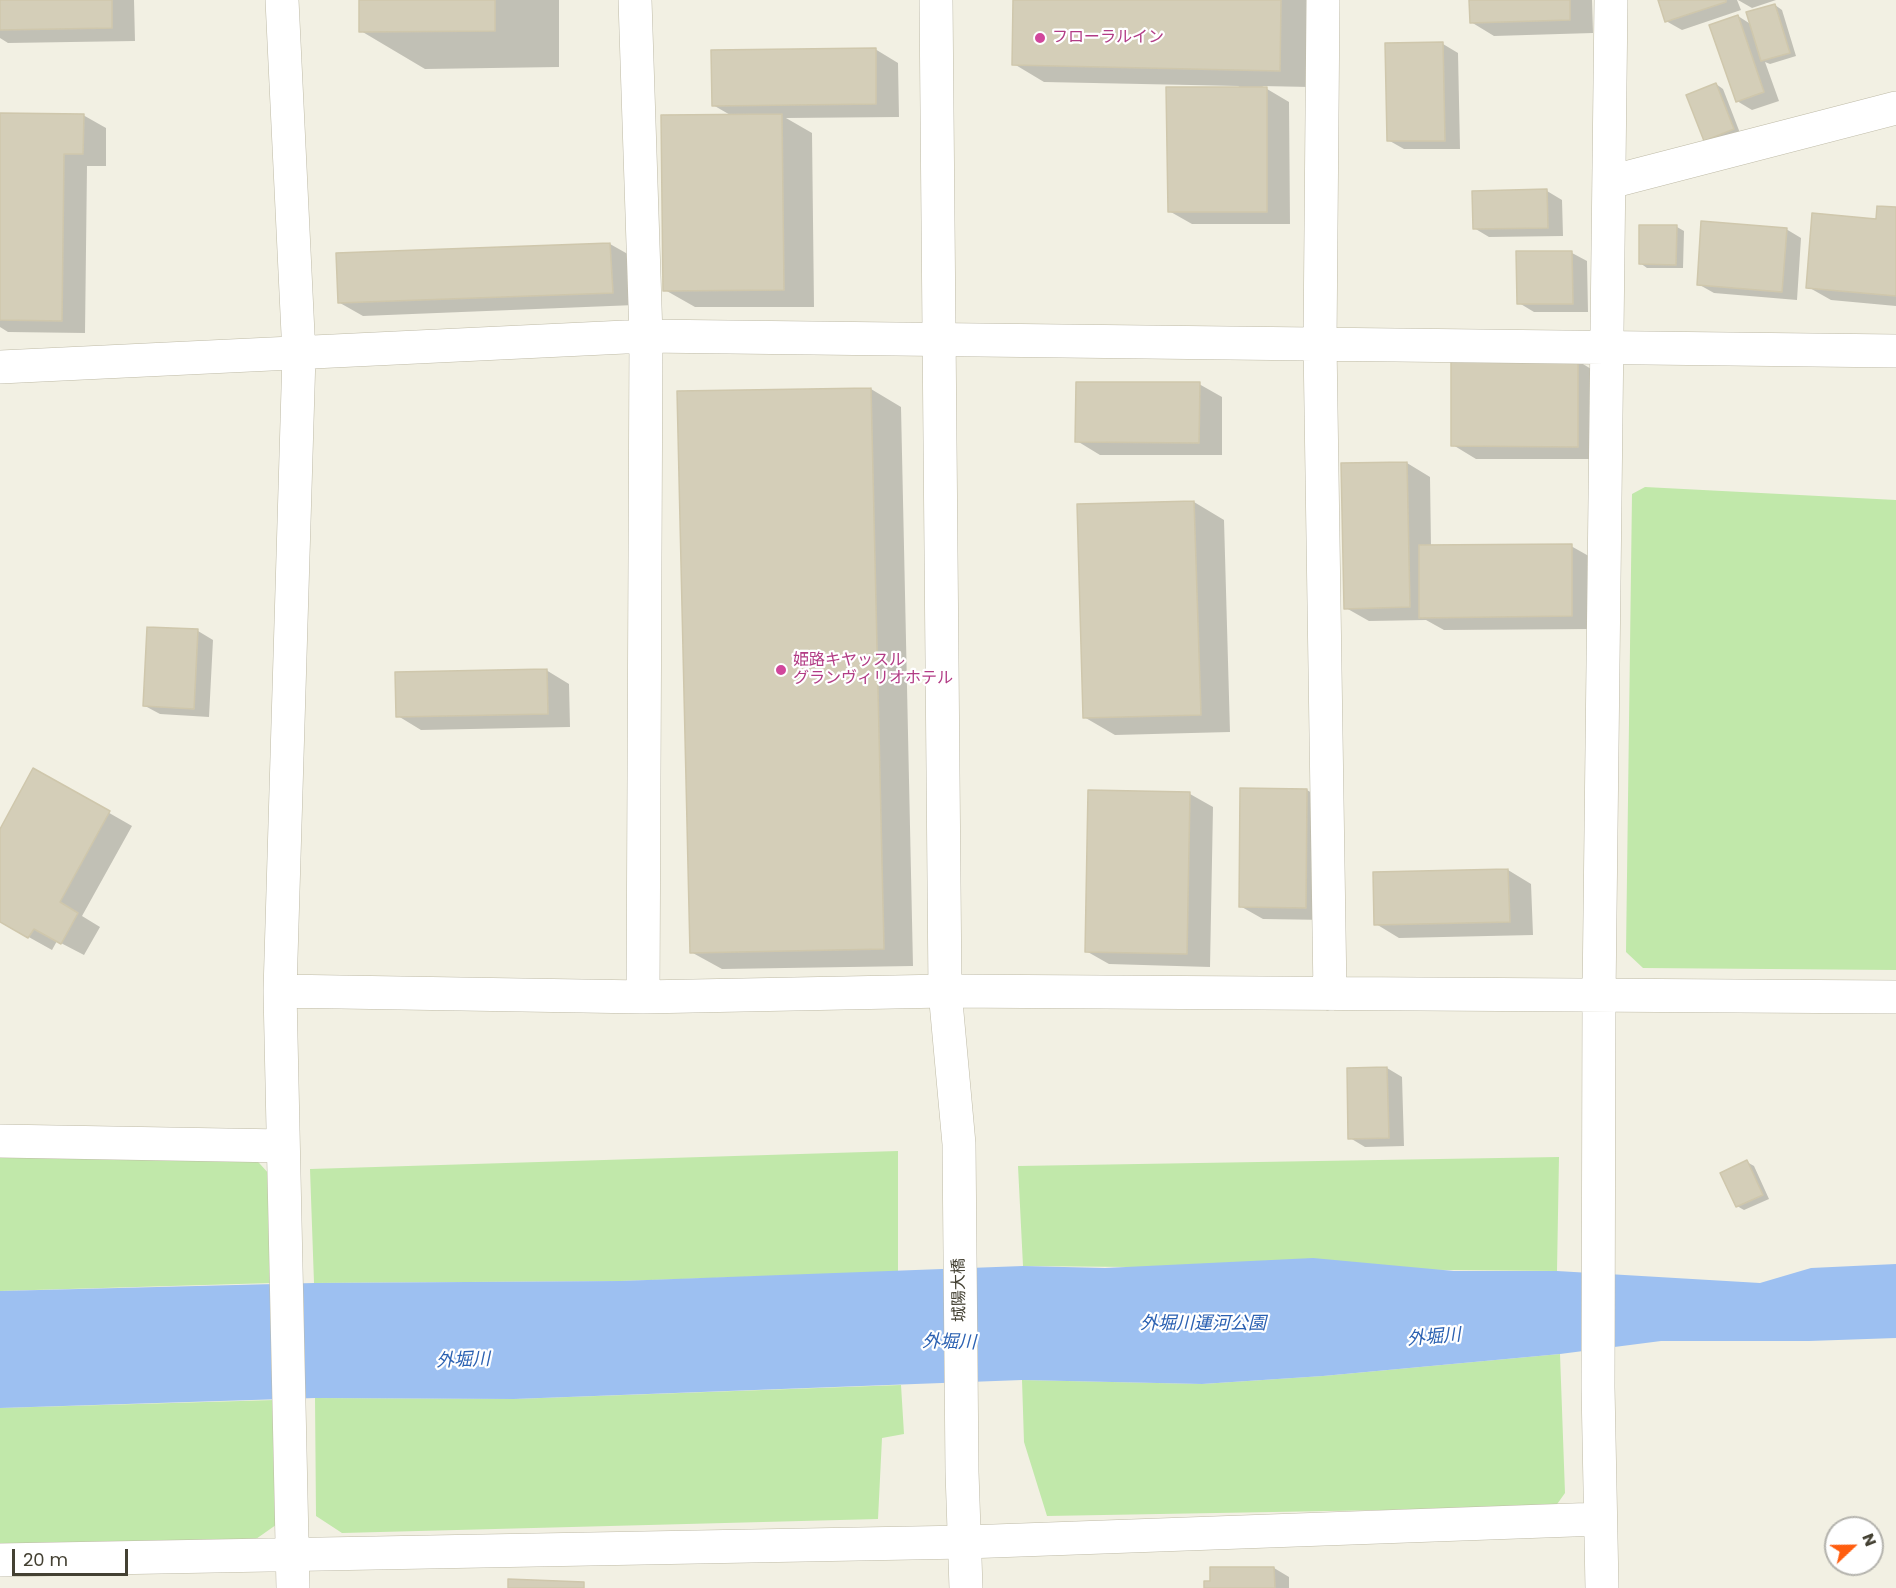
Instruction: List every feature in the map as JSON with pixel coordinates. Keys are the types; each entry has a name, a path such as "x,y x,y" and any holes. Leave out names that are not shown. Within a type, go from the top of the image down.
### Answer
{"street":[{"path":"282,0 299,354 280,991 293,1588"},
{"path":"635,0 646,336 644,997"},
{"name":"城陽大橋","path":"936,0 945,991 959,1144 962,1472 966,1588"},
{"path":"1323,0 1320,343 1330,994"},
{"path":"1602,1588 1598,1387 1599,996 1609,346 1611,0"},
{"path":"1610,182 1896,108"},
{"path":"0,367 646,336 1896,351"},
{"path":"280,991 644,997 945,991 1896,997"},
{"path":"0,1141 283,1146"},
{"path":"0,1560 966,1542 1600,1519"}],"green space":[{"path":"1645,487 1896,500 1896,970 1643,968 1626,952 1632,494"},
{"path":"898,1151 898,1272 620,1281 314,1283 310,1169"},
{"path":"250,1153 270,1175 273,1283 0,1291 0,1156"},
{"path":"1559,1157 1557,1271 1023,1266 1018,1166"},
{"path":"1560,1354 1565,1493 1555,1507 1047,1516 1024,1442 1022,1380 1202,1384 1323,1376"},
{"path":"901,1385 904,1434 882,1438 878,1519 342,1533 316,1516 315,1398 514,1399"},
{"path":"275,1400 283,1520 256,1539 0,1544 0,1408"}],"water":[{"name":"外堀川運河公園","path":"1313,1258 1454,1271 1557,1271 1760,1283 1811,1268 1896,1264 1896,1338 1809,1341 1661,1341 1560,1354 1323,1376 1202,1384 1022,1380 514,1399 315,1398 0,1408 0,1291 314,1283 620,1281 1023,1266 1105,1268"}],"building":[{"path":"0,0 112,0 112,28 0,30"},
{"path":"359,0 495,0 495,31 359,32"},
{"path":"1013,0 1281,0 1280,71 1012,65"},
{"path":"1469,0 1570,0 1570,20 1470,23"},
{"path":"1658,0 1726,0 1726,2 1665,22"},
{"path":"1775,4 1790,53 1761,61 1746,12"},
{"path":"1738,15 1764,92 1736,102 1709,25"},
{"path":"1443,42 1445,141 1387,141 1385,43"},
{"path":"876,48 876,104 712,106 711,50"},
{"path":"1716,83 1734,129 1704,141 1686,95"},
{"path":"1166,87 1267,87 1267,212 1168,212"},
{"path":"0,113 84,114 83,154 64,154 62,321 0,320"},
{"path":"782,114 784,290 663,291 661,115"},
{"path":"1547,189 1548,228 1473,229 1472,191"},
{"path":"1877,206 1896,207 1896,296 1806,288 1812,213 1876,219"},
{"path":"1701,221 1787,228 1782,292 1697,285"},
{"path":"1639,225 1677,225 1676,265 1639,264"},
{"path":"610,243 613,293 338,303 336,253"},
{"path":"1516,251 1572,251 1573,304 1517,304"},
{"path":"1451,359 1578,360 1578,447 1451,446"},
{"path":"1076,382 1200,382 1199,443 1075,442"},
{"name":"姫路キヤッスル グランヴィリオホテル","path":"871,388 884,949 690,953 677,391"},
{"path":"1407,462 1410,607 1344,609 1341,463"},
{"path":"1194,501 1201,715 1083,718 1077,504"},
{"path":"1572,544 1572,616 1419,618 1419,545"},
{"path":"147,627 198,629 194,709 143,706"},
{"path":"547,669 548,714 396,717 395,672"},
{"path":"33,768 110,811 60,902 78,913 61,944 34,929 28,938 0,922 0,829"},
{"path":"1240,788 1307,789 1306,908 1239,907"},
{"path":"1088,790 1190,792 1187,954 1085,952"},
{"path":"1508,869 1510,922 1374,925 1373,872"},
{"path":"1387,1067 1389,1138 1348,1139 1347,1068"},
{"path":"1747,1160 1763,1195 1736,1207 1720,1173"},
{"path":"1210,1567 1274,1567 1275,1588 1204,1588 1204,1581 1210,1581"},
{"path":"508,1579 584,1582 584,1588 508,1588"}],"place":[{"name":"フローラルイン","path":"1040,38"},
{"name":"姫路キヤッスル グランヴィリオホテル","path":"781,670"}],"water label":[{"name":"外堀川","path":"1434,1338"},
{"name":"外堀川","path":"949,1343"},
{"name":"外堀川","path":"463,1361"}]}
